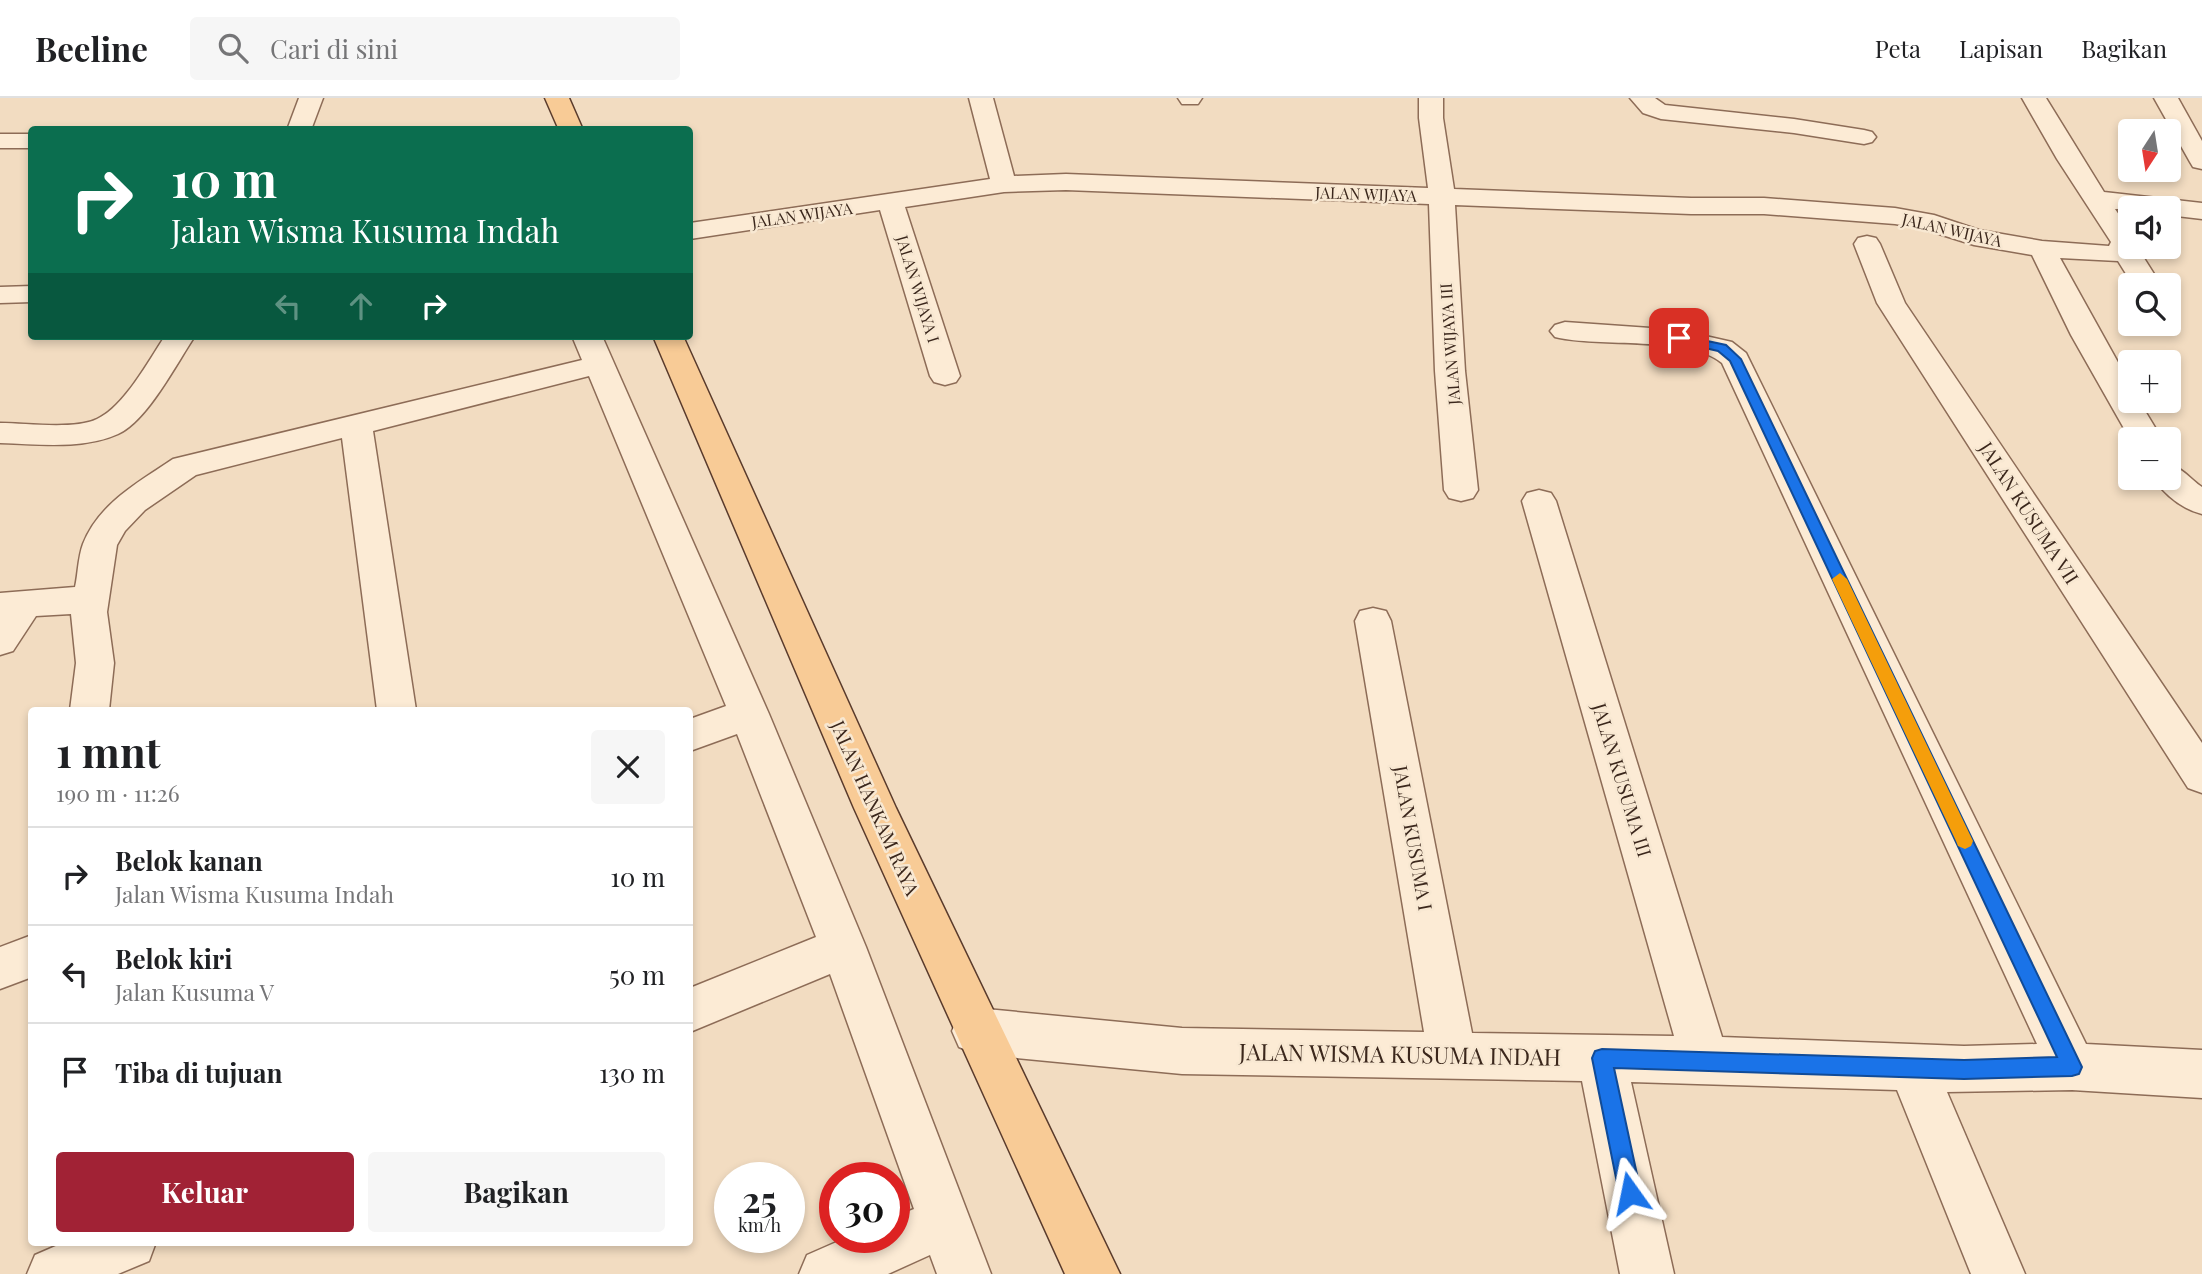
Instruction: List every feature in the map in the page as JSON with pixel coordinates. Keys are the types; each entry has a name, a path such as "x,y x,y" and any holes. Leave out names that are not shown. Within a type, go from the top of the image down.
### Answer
{"main road":[{"path":"557,98 569,126"},
{"name":"JALAN HANKAM RAYA","path":"669,340 762,558 976,1031 1093,1274"}],"street":[{"path":"300,126 311,98"},
{"path":"981,98 1004,184"},
{"name":"JALAN WIJAYA III","path":"1430,98 1442,197 1450,371 1461,490"},
{"path":"1642,98 1651,108 1661,112 1792,116 1864,137"},
{"path":"2034,98 2118,233"},
{"path":"2166,98 2202,162"},
{"path":"0,141 28,141"},
{"name":"JALAN WIJAYA","path":"693,231 1004,184 1066,182 1690,206 1764,206 1895,216 1925,221 1974,237 2042,248 2097,254 2118,252"},
{"path":"2095,199 2202,211"},
{"name":"JALAN WIJAYA I","path":"891,203 945,376"},
{"name":"JALAN KUSUMA VII","path":"1867,244 1891,303 2202,776"},
{"path":"2042,248 2086,335 2139,427"},
{"path":"0,295 28,294"},
{"path":"1565,331 1679,338 1722,348 1735,359 2072,1067"},
{"path":"0,433 88,431 109,426 124,414 177,340"},
{"path":"90,707 95,663 89,612 100,545 111,524 133,502 161,482 185,467 356,424 593,350 749,714 843,947 964,1274"},
{"path":"356,424 397,707"},
{"path":"2181,489 2202,503"},
{"name":"JALAN KUSUMA III","path":"1539,501 1705,1060"},
{"path":"0,641 13,605 93,599"},
{"name":"JALAN KUSUMA I","path":"1373,621 1452,1056"},
{"path":"693,733 749,714"},
{"path":"693,1009 843,947"},
{"path":"0,968 28,957"},
{"name":"JALAN WISMA KUSUMA INDAH","path":"976,1031 1182,1051 1705,1060 1964,1069 2072,1067 2202,1074"},
{"path":"1602,1058 1647,1274"},
{"path":"1911,1066 1998,1274"},
{"path":"826,1274 945,1222"},
{"path":"54,1274 120,1246"}],"slow traffic":[{"path":"1840,579 1965,841"}],"route":[{"path":"1630,1193 1602,1058 1964,1069 2072,1067 1735,359 1722,348 1679,338"}]}
